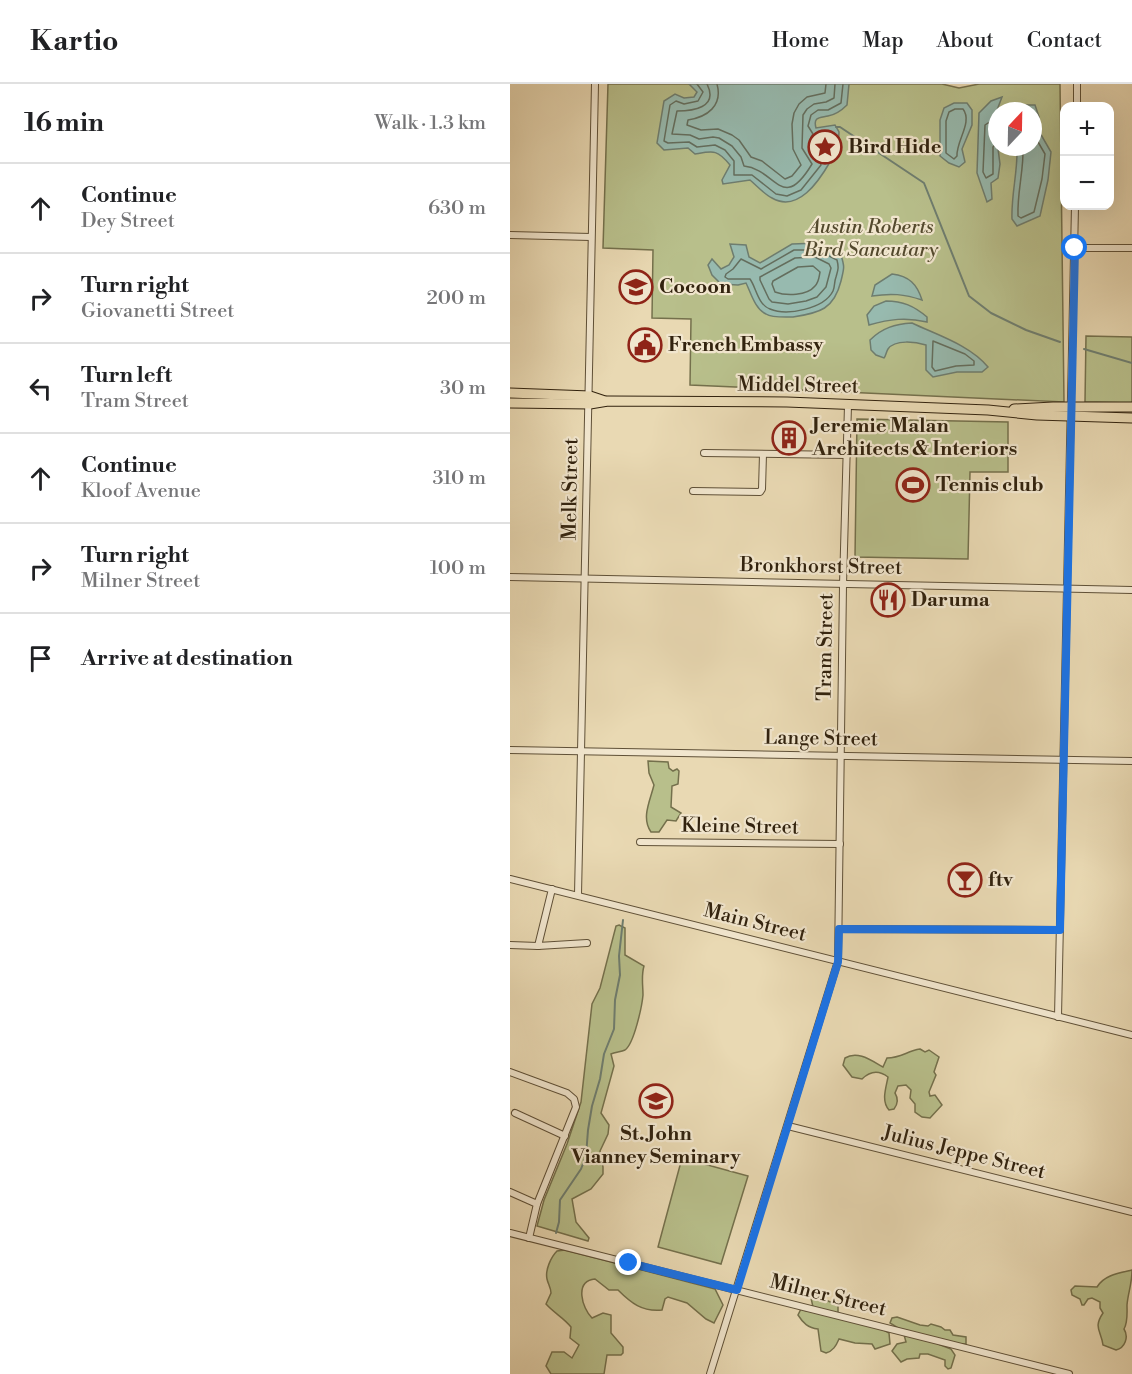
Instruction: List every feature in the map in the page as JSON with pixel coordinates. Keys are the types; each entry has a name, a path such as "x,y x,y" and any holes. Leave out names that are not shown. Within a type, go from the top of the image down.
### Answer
{"main road":[{"name":"Middel Street","path":"510,393 608,401 788,402 1072,412 1132,418"},
{"name":"Middel Street","path":"510,403 590,400"},
{"name":"Middel Street","path":"1072,412 1132,407"}],"street":[{"name":"Melk Street","path":"578,895 595,84"},
{"path":"1077,84 1077,102"},
{"path":"1058,1017 1075,210"},
{"path":"510,235 591,237"},
{"path":"1075,248 1132,248"},
{"name":"Tram Street","path":"710,1374 838,962 848,405"},
{"path":"704,453 847,455"},
{"path":"693,491 760,492 763,454"},
{"name":"Bronkhorst Street","path":"510,577 1132,590"},
{"name":"Lange Street","path":"510,750 1132,761"},
{"name":"Kleine Street","path":"639,842 840,844"},
{"name":"Main Street","path":"510,879 1132,1035"},
{"path":"538,946 552,889"},
{"path":"839,929 1060,930"},
{"path":"510,945 587,943"},
{"path":"510,1072 567,1093 574,1100 576,1107 537,1204 529,1238"},
{"path":"514,1113 565,1137"},
{"name":"Julius Jeppe Street","path":"788,1126 1132,1212"},
{"path":"510,1192 537,1204"},
{"name":"Milner Street","path":"510,1233 1068,1374"}],"green space":[{"name":"Austin Roberts Bird Sancutary","path":"608,84 942,84 959,88 979,84 1060,84 1064,402 690,385 691,319 652,318 653,250 603,248"},
{"path":"1086,336 1132,337 1132,403 1085,402"},
{"name":"Tennis club","path":"857,419 1008,422 1008,472 970,472 968,559 855,557"},
{"path":"648,761 668,762 669,768 679,771 678,784 672,786 671,807 681,813 676,821 667,820 659,832 651,832 646,815 654,785 649,773"},
{"path":"616,926 625,928 625,955 644,966 643,995 637,1024 628,1046 625,1050 611,1054 614,1066 601,1113 609,1125 608,1134 600,1151 603,1174 591,1189 572,1199 576,1222 589,1238 588,1241 537,1226 544,1200 581,1102 592,1004 600,988"},
{"path":"920,1049 925,1052 929,1050 939,1057 934,1072 936,1075 929,1092 930,1096 935,1095 942,1105 930,1118 922,1117 915,1112 915,1104 910,1098 911,1090 906,1085 898,1086 895,1093 896,1105 894,1109 889,1110 885,1099 888,1077 875,1072 862,1079 852,1077 843,1065 845,1058 855,1055 865,1057 883,1067 887,1058"},
{"path":"682,1158 748,1176 721,1264 658,1247"},
{"path":"565,1250 715,1289 723,1305 714,1323 687,1303 668,1297 665,1299 662,1310 649,1310 632,1303 618,1290 609,1290 595,1279 588,1281 582,1290 585,1308 592,1318 603,1313 611,1315 611,1333 623,1347 623,1353 607,1355 604,1374 551,1374 546,1366 552,1352 564,1352 572,1358 579,1345 570,1338 571,1327 546,1304 551,1293 547,1279 549,1264 557,1251"},
{"path":"1132,1270 1124,1329 1126,1339 1124,1345 1116,1350 1103,1345 1098,1326 1103,1313 1100,1302 1092,1298 1082,1305 1080,1299 1072,1295 1071,1290 1075,1286 1097,1287 1108,1277"},
{"path":"813,1295 838,1305 838,1313 864,1319 889,1333 890,1344 875,1349 872,1344 839,1339 831,1351 826,1353 821,1351 818,1329 806,1325 798,1315 801,1309 806,1311 813,1307 811,1298"},
{"path":"897,1317 920,1325 931,1324 950,1330 953,1335 966,1337 966,1344 938,1344 951,1349 955,1355 951,1368 948,1369 945,1366 945,1360 928,1354 920,1354 919,1358 901,1362 892,1351 897,1344 906,1342 903,1331 890,1323 892,1318"}],"water":[{"path":"689,84 849,84 847,105 815,122 816,128 835,125 839,132 838,149 835,152 831,150 826,140 818,139 815,142 815,146 830,162 807,193 790,201 782,202 772,198 750,180 723,184 722,180 730,165 722,156 714,152 695,154 688,148 664,150 657,143 664,101 675,94 684,98 694,97 697,92"},
{"path":"1002,97 1000,102 991,101"},
{"path":"954,103 967,103 972,110 972,125 962,149 965,162 959,167 940,156 940,120 944,108"},
{"path":"988,104 988,156 999,156 1000,164 998,178 991,183 992,199 987,202 977,173 979,113"},
{"path":"1042,136 1051,152 1040,216 1017,226 1012,219 1016,156 1042,156"},
{"path":"819,243 841,255 844,266 838,290 830,304 824,308 793,317 772,316 762,312 756,305 746,283 721,284 712,275 708,265 712,259 721,269 729,265 734,257 730,244 746,245 749,257 760,263 792,244"},
{"path":"892,274 912,282 918,289 922,300 897,295 872,296 875,285"},
{"path":"886,301 913,307 927,317 927,322 898,319 869,325 867,315 874,306"},
{"path":"912,323 963,347 981,359 988,367 982,372 957,372 933,377 926,370 926,345 911,342 895,344 888,349 884,358 871,350 870,340 879,332 894,326"}],"waterway":[{"path":"836,127 840,127 924,183 969,296 991,313 1026,330 1060,342"},
{"path":"1084,349 1132,363"},
{"path":"556,1233 560,1200 581,1169 586,1156 592,1106 604,1054 614,1029 623,920"}],"place":[{"name":"Bird Hide","path":"825,147"},
{"name":"Cocoon","path":"636,287"},
{"name":"French Embassy","path":"645,345"},
{"name":"Jeremie Malan Architects & Interiors","path":"789,438"},
{"name":"Tennis club","path":"913,485"},
{"name":"Daruma","path":"888,600"},
{"name":"ftv","path":"965,880"},
{"name":"St. John Vianney Seminary","path":"656,1101"}],"route":[{"path":"629,1263 737,1290 838,962 839,929 1060,930 1075,248"}]}
